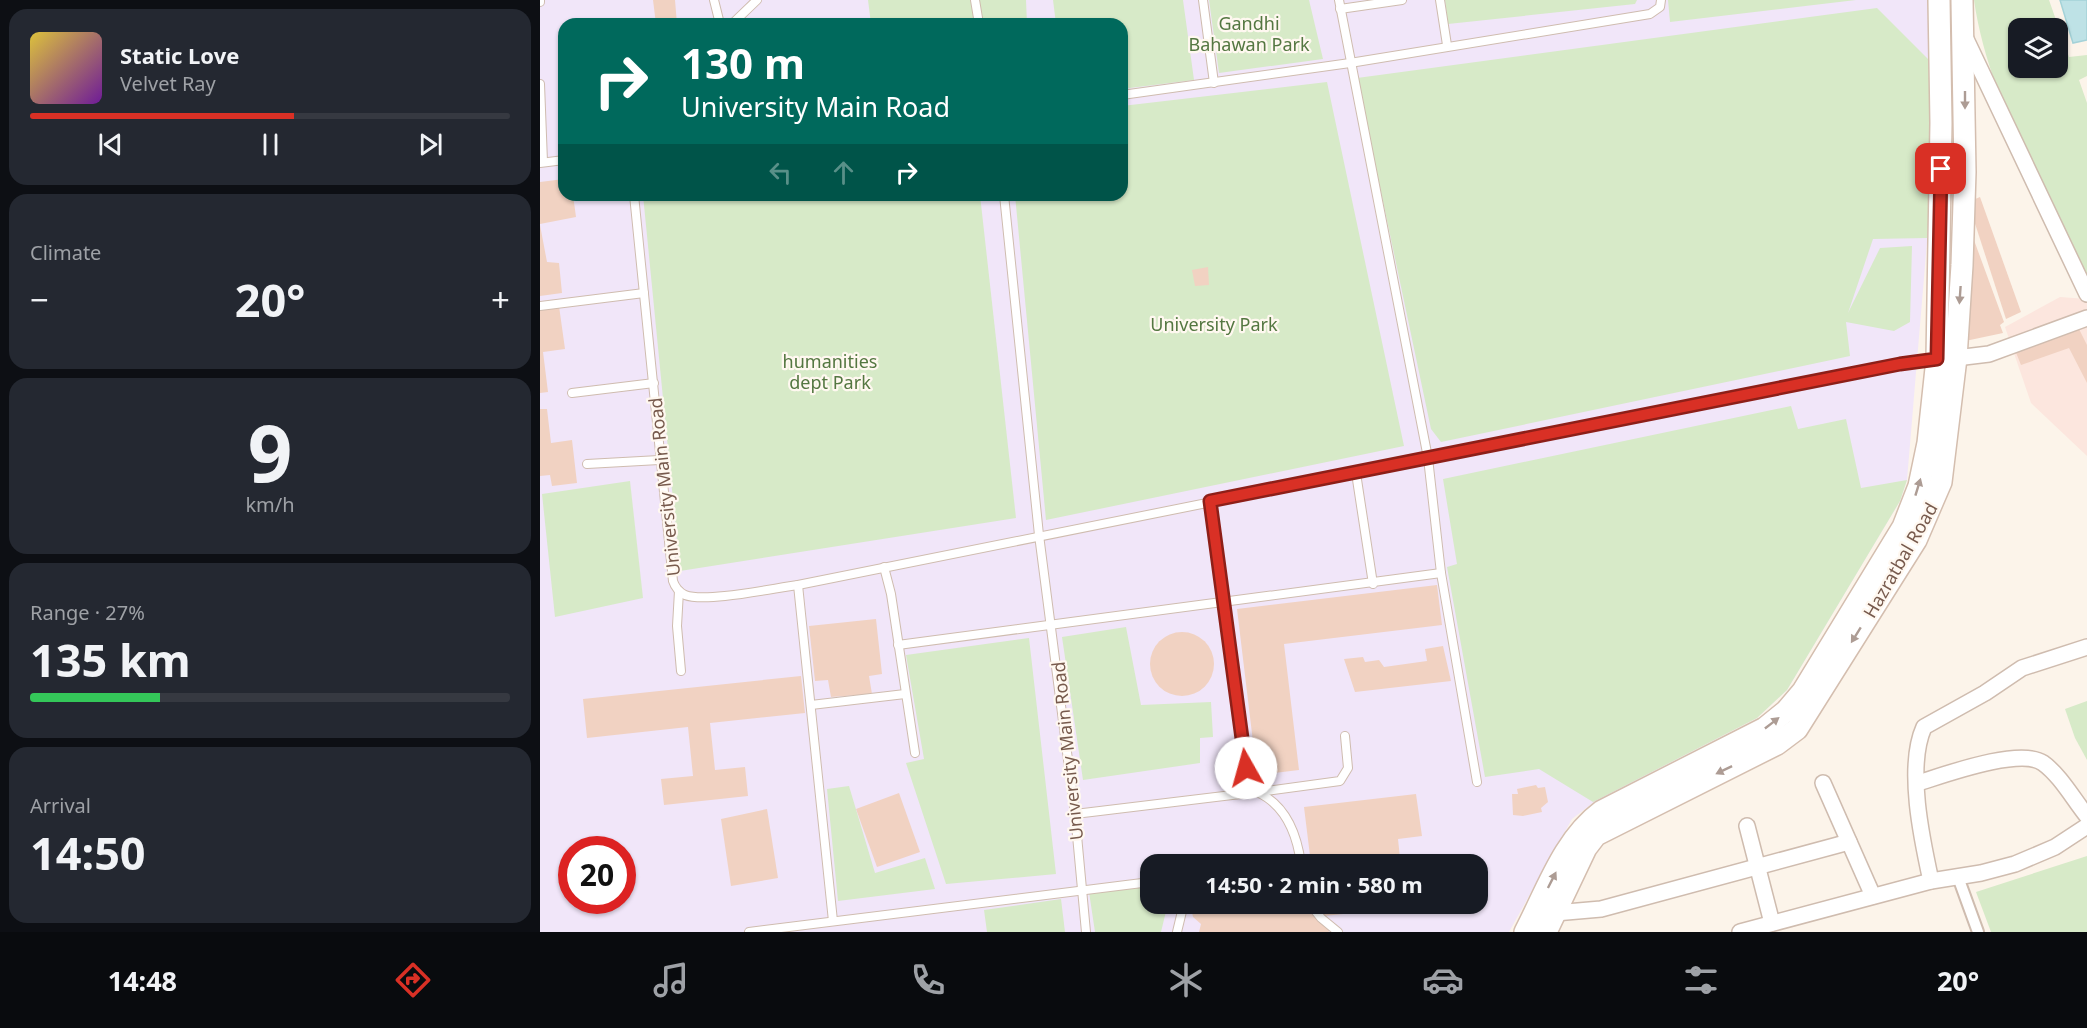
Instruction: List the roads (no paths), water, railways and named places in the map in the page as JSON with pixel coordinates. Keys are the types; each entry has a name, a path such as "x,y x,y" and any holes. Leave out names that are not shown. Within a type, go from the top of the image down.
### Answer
{"main road":[{"name":"Hazratbal Road","path":"1550,922 1586,848 1596,835 1776,744 1797,729 1916,540 1935,500 1945,462 1946,359 1939,0"},
{"name":"Hazratbal Road","path":"1525,932 1573,838 1585,823 1602,811 1766,729 1786,711 1803,691 1903,527 1919,486 1946,359 1965,184 1962,0"},
{"path":"1940,36 1964,36"}],"street":[{"path":"1964,36 2087,294"},
{"path":"1946,359 1989,354 2087,318"},
{"path":"1931,881 1922,838 1918,783 1922,732 1929,722 1985,693 2022,668 2087,647"},
{"path":"1918,783 1980,765 2032,759 2048,768 2087,816"},
{"path":"1823,783 1873,896"},
{"path":"1747,826 1772,923"},
{"path":"1740,932 1931,881 2015,864 2055,847 2087,826"},
{"path":"1550,922 1849,842"},
{"path":"1958,877 1978,932"}],"lane":[{"path":"714,0 718,18"},
{"path":"738,18 757,0"},
{"path":"975,0 978,18"},
{"path":"1203,0 1214,83"},
{"path":"1339,0 1428,458 1441,573 1477,782"},
{"path":"1340,9 1402,0"},
{"path":"1440,0 1447,45"},
{"path":"1128,94 1350,63 1447,45 1650,15 1660,7 1661,0"},
{"path":"540,84 542,163 558,161"},
{"name":"University Main Road","path":"635,201 673,581 679,591 685,595 704,597 798,585 1039,534 1900,364 1946,359"},
{"name":"University Main Road","path":"1005,201 1039,534 1075,814 1086,932"},
{"path":"540,306 644,293"},
{"path":"572,393 654,383"},
{"path":"587,464 659,460"},
{"path":"1356,473 1373,584"},
{"path":"1210,501 1253,792"},
{"path":"884,567 891,594 915,753"},
{"path":"898,645 1225,604 1441,573"},
{"path":"798,585 833,921"},
{"path":"679,591 677,626 681,671"},
{"path":"811,705 905,694"},
{"path":"1075,814 1253,792 1314,787 1340,781 1348,768 1344,735"},
{"path":"1253,792 1267,797 1288,818 1298,854"},
{"path":"749,932 810,928 833,921 1140,883"},
{"path":"1177,932 1181,914"},
{"path":"1318,914 1338,932"}],"water":[{"path":"2060,0 2087,0 2087,40 2073,43 2068,18 2065,18"}],"park label":[{"name":"Gandhi Bahawan Park","path":"1249,33"},
{"name":"University Park","path":"1214,324"},
{"name":"humanities dept Park","path":"830,371"}]}
